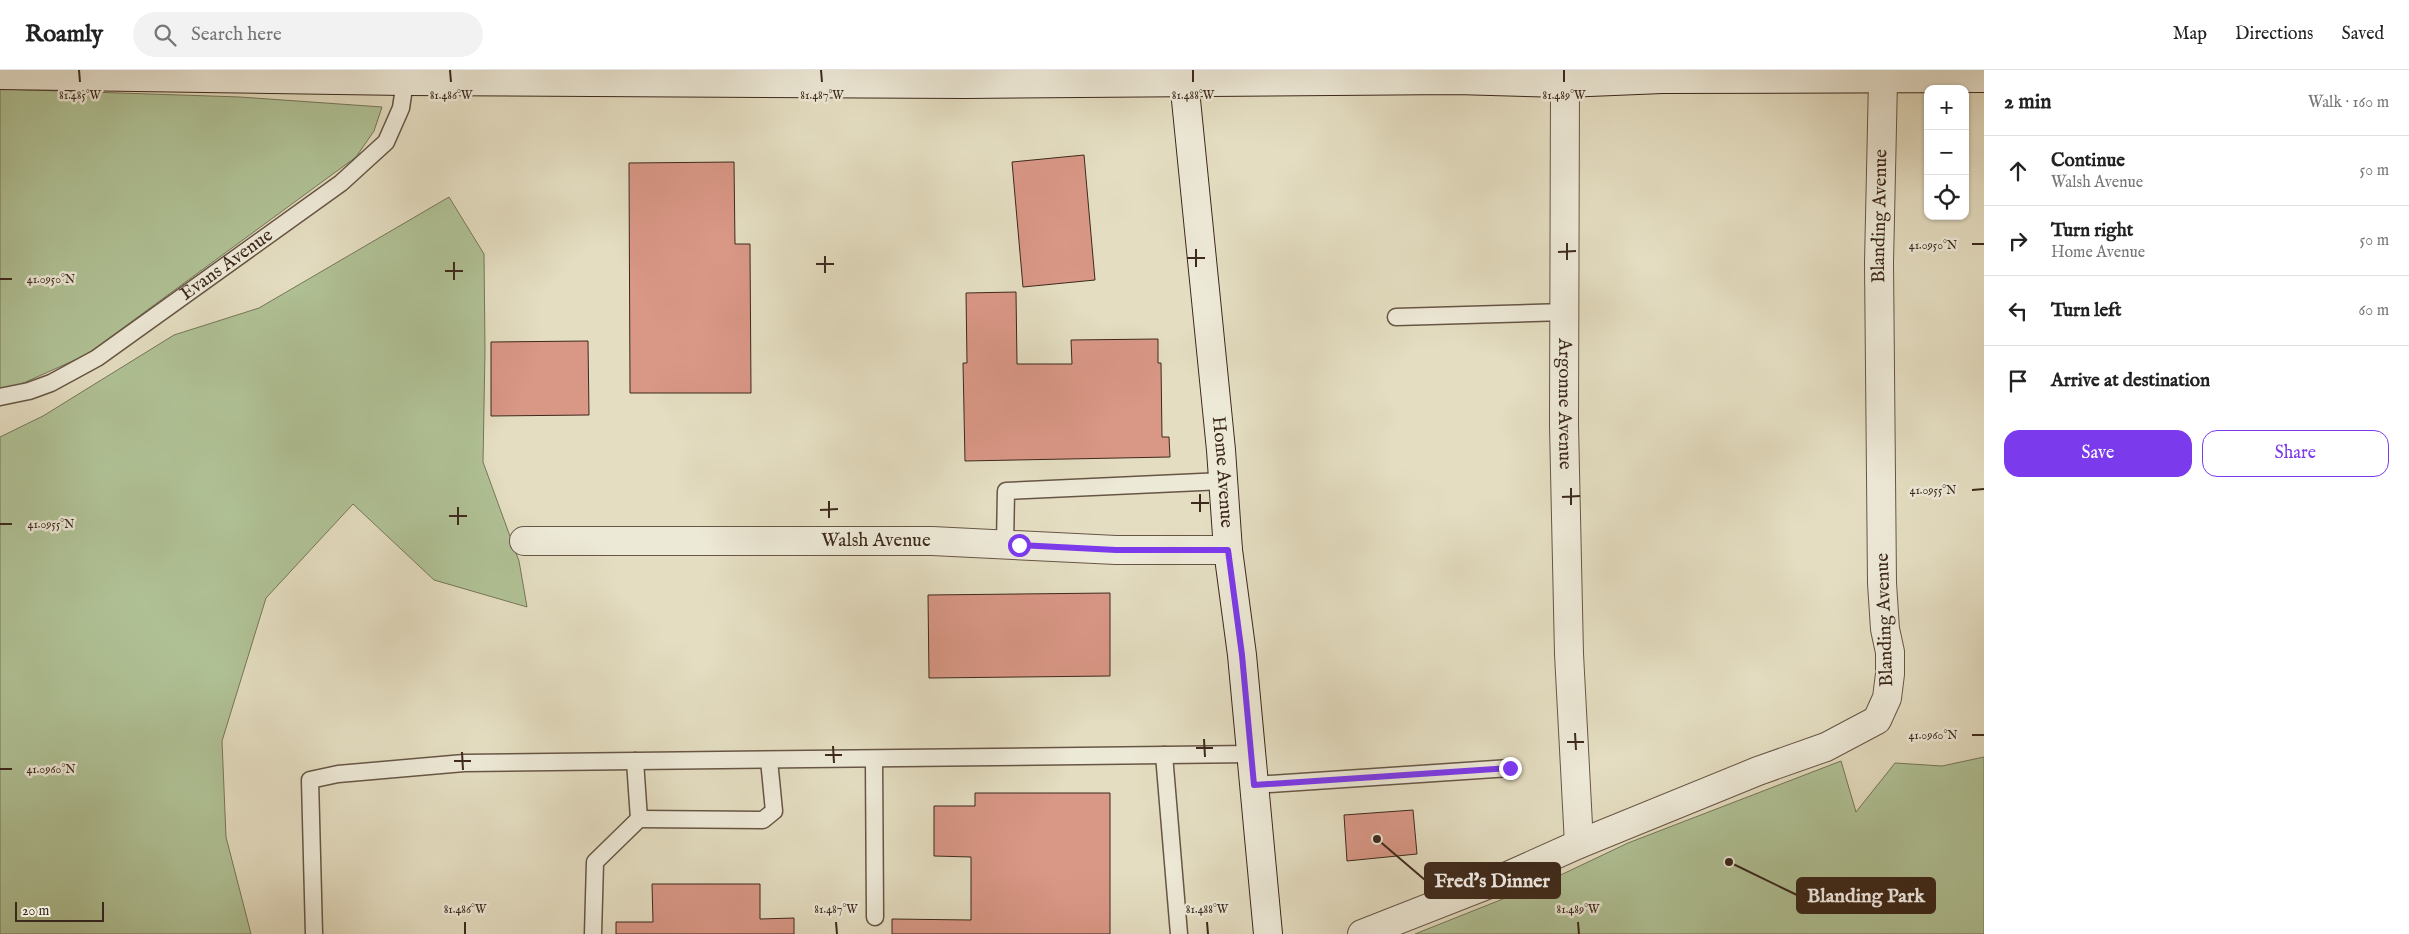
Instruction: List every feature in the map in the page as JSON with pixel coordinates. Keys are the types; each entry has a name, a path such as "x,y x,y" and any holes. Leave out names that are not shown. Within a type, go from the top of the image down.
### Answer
{"street":[{"path":"5,75 405,81 956,84 1184,76 1456,75 1565,83 1672,79 1883,80 1984,78"},
{"name":"Home Avenue","path":"1184,76 1224,481 1228,550 1251,754 1268,934"},
{"name":"Blanding Avenue","path":"1362,934 1492,883 1579,844 1849,736 1877,720 1887,698 1890,652 1885,629 1882,583 1879,272 1883,80"},
{"name":"Argonne Avenue","path":"1565,83 1564,425 1569,654 1579,844"},
{"name":"Walsh Avenue","path":"524,541 932,541 1116,550 1228,550"}],"lane":[{"name":"Evans Avenue","path":"0,397 28,391 51,383 97,358 341,183 386,142 401,108 405,81"},
{"path":"1396,317 1565,312"},
{"path":"1005,544 1006,491 1224,481"},
{"path":"314,934 310,780 338,774 464,763 1251,754"},
{"path":"1164,755 1179,934"},
{"path":"874,759 875,917"},
{"path":"593,934 595,862 639,819 763,820 774,811 769,760"},
{"path":"635,761 639,819"},
{"path":"1254,785 1510,768"}],"green space":[{"path":"0,89 240,97 382,107 374,131 356,157 86,355 10,389 0,388"},
{"path":"449,197 484,254 483,462 519,561 527,607 434,580 353,504 266,598 222,741 226,837 251,934 0,934 0,437 43,416 174,335 259,308"},
{"path":"1984,757 1984,934 1415,934 1548,881 1628,843 1841,761 1856,812 1895,763 1942,766"}],"building":[{"path":"1084,155 1095,280 1023,287 1012,162"},
{"path":"734,162 735,244 750,244 751,393 630,393 629,163"},
{"path":"1016,292 1017,364 1072,364 1071,340 1158,339 1158,363 1161,363 1162,437 1169,437 1170,457 965,461 963,363 967,363 966,293"},
{"path":"588,341 589,415 491,416 491,342"},
{"path":"1110,593 1110,676 929,678 928,595"},
{"path":"975,793 1110,793 1110,934 892,934 892,919 971,920 971,857 934,856 934,806 975,806"},
{"path":"1413,810 1417,854 1347,861 1344,815"},
{"path":"652,884 760,884 760,919 794,918 794,934 616,934 616,922 653,922"}],"place":[{"name":"Fred's Dinner","path":"1377,839"},
{"name":"Blanding Park","path":"1729,862"}],"route":[{"path":"1019,545 1116,550 1228,550 1242,655 1254,785 1510,768"}]}
